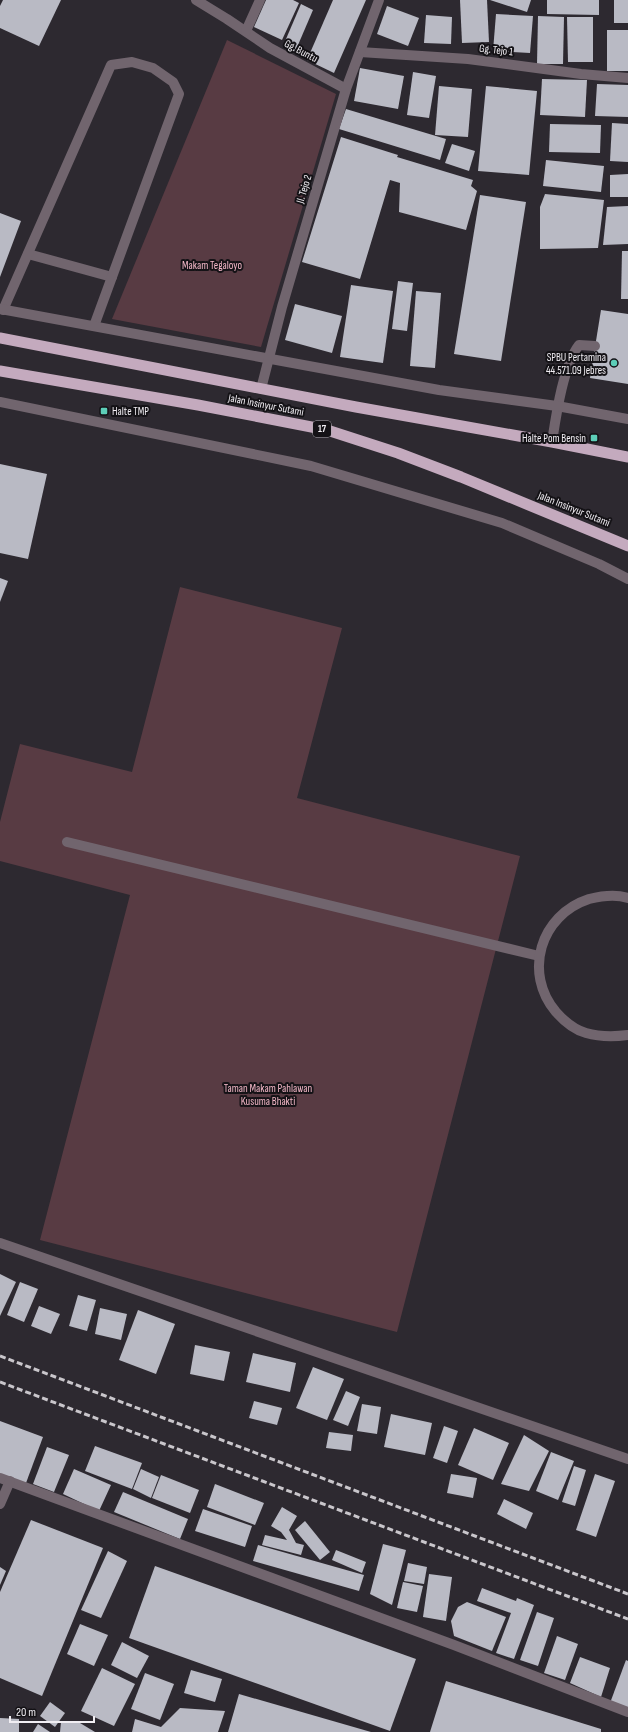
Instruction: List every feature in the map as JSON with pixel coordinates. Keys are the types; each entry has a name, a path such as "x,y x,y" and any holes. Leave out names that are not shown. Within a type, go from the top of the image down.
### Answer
{"highway":[{"name":"Jalan Insinyur Sutami","path":"0,338 552,442 628,458"},
{"name":"Jalan Insinyur Sutami","path":"0,371 198,405 327,430 398,453 628,546"}],"street":[{"name":"Gg. Buntu","path":"196,0 246,31 270,48 346,89"},
{"path":"246,31 260,0"},
{"name":"Jl. Tejo 2","path":"261,388 294,266 346,89 379,0"},
{"name":"Gg. Tejo 1","path":"360,52 476,59 580,74 628,78"},
{"path":"94,326 179,94 173,82 152,68 132,62 111,65 28,254 2,309 439,390 557,406 628,419"},
{"path":"28,254 112,278"},
{"path":"552,442 557,406 573,353 579,345 595,346"},
{"path":"0,402 311,466 502,523 599,564 628,579"},
{"path":"67,842 539,956"},
{"path":"628,898 600,896 578,903 560,916 546,934 539,956 540,980 548,1002 564,1021 584,1033 608,1037 628,1035"},
{"path":"0,1243 628,1459"},
{"path":"0,1504 5,1479 454,1645 628,1712"}],"green space":[{"name":"Makam Tegaloyo","path":"227,40 336,94 261,347 112,319"},
{"name":"Taman Makam Pahlawan Kusuma Bhakti","path":"180,587 342,628 297,798 520,856 397,1332 40,1240 130,895 0,861 0,822 20,744 132,772"}],"building":[{"path":"3,0 61,0 39,46 0,28 0,6"},
{"path":"266,0 293,0 299,3 282,40 254,27"},
{"path":"333,0 366,0 334,73 307,60"},
{"path":"460,0 487,0 489,42 462,43"},
{"path":"490,0 531,0 527,12"},
{"path":"547,0 599,0 599,15 547,14"},
{"path":"614,0 628,0 628,23 614,23"},
{"path":"301,4 313,10 295,52 283,46"},
{"path":"387,6 419,18 408,46 377,34"},
{"path":"496,14 533,16 530,53 493,51"},
{"path":"426,15 452,17 451,44 424,43"},
{"path":"538,16 564,17 563,64 537,64"},
{"path":"567,17 593,17 593,62 568,62"},
{"path":"607,30 628,30 628,71 607,71"},
{"path":"360,68 404,76 398,109 354,101"},
{"path":"413,72 436,76 429,118 407,115"},
{"path":"542,79 587,80 585,117 540,115"},
{"path":"597,84 628,85 628,117 595,116"},
{"path":"439,86 472,89 468,137 435,135"},
{"path":"486,86 537,91 529,175 478,171"},
{"path":"346,109 446,139 440,160 339,129"},
{"path":"612,123 628,124 628,162 610,161"},
{"path":"550,124 601,125 600,153 549,152"},
{"path":"341,137 398,155 397,157 473,180 471,186 477,191 466,230 399,212 400,183 390,180 360,279 302,262"},
{"path":"452,144 475,151 469,171 445,163"},
{"path":"546,160 604,166 601,192 543,186"},
{"path":"628,174 628,197 610,197 610,175"},
{"path":"545,194 604,200 598,248 540,249 540,207"},
{"path":"480,195 526,202 501,361 454,354"},
{"path":"628,206 628,244 603,245 607,207"},
{"path":"0,213 21,221 0,277"},
{"path":"622,251 628,251 628,299 621,299"},
{"path":"398,281 413,283 407,331 392,329"},
{"path":"351,285 393,291 383,363 340,357"},
{"path":"416,291 441,293 435,368 410,366"},
{"path":"295,304 342,316 332,353 285,340"},
{"path":"601,310 628,314 628,384 590,378"},
{"path":"0,464 47,474 28,559 0,553"},
{"path":"0,578 8,581 0,602"},
{"path":"0,1274 16,1282 0,1316"},
{"path":"20,1282 38,1289 24,1322 7,1315"},
{"path":"78,1295 96,1300 87,1331 69,1326"},
{"path":"39,1306 60,1314 51,1334 31,1326"},
{"path":"100,1308 127,1314 121,1340 95,1334"},
{"path":"138,1310 175,1324 156,1374 119,1360"},
{"path":"195,1345 230,1352 224,1381 190,1374"},
{"path":"253,1353 296,1363 290,1392 246,1382"},
{"path":"313,1367 344,1379 327,1420 296,1408"},
{"path":"346,1391 360,1397 348,1426 333,1420"},
{"path":"254,1401 282,1408 277,1425 249,1418"},
{"path":"362,1404 381,1407 377,1434 357,1431"},
{"path":"391,1414 432,1423 425,1455 384,1447"},
{"path":"0,1421 43,1437 26,1483 0,1474"},
{"path":"444,1426 458,1431 447,1463 433,1458"},
{"path":"474,1428 509,1443 493,1480 458,1465"},
{"path":"329,1432 353,1435 351,1451 326,1448"},
{"path":"524,1435 549,1451 529,1491 501,1484"},
{"path":"95,1446 142,1463 132,1489 85,1471"},
{"path":"47,1447 69,1455 54,1492 33,1484"},
{"path":"551,1452 574,1461 558,1500 536,1491"},
{"path":"574,1466 586,1470 575,1506 562,1502"},
{"path":"74,1469 111,1485 99,1511 63,1494"},
{"path":"141,1469 159,1477 151,1498 133,1489"},
{"path":"451,1474 477,1478 473,1498 447,1493"},
{"path":"595,1474 615,1481 596,1537 576,1530"},
{"path":"161,1475 199,1490 190,1513 152,1498"},
{"path":"215,1484 264,1503 255,1525 207,1507"},
{"path":"123,1492 188,1519 180,1539 114,1512"},
{"path":"504,1499 533,1513 526,1529 497,1514"},
{"path":"282,1507 297,1516 289,1530 296,1543 304,1545 301,1555 262,1545 265,1535 287,1540 281,1532 271,1526"},
{"path":"203,1509 252,1526 245,1547 195,1531"},
{"path":"31,1520 103,1548 42,1696 0,1678 0,1592"},
{"path":"305,1521 330,1552 320,1560 295,1530"},
{"path":"383,1544 406,1550 392,1605 370,1594"},
{"path":"258,1545 364,1575 359,1591 253,1561"},
{"path":"336,1550 366,1562 362,1573 332,1560"},
{"path":"108,1551 127,1561 101,1618 81,1610"},
{"path":"408,1563 427,1567 424,1584 404,1581"},
{"path":"155,1566 416,1659 390,1731 129,1638"},
{"path":"0,1567 6,1571 0,1585"},
{"path":"429,1574 452,1577 446,1621 423,1617"},
{"path":"403,1582 423,1586 417,1612 397,1608"},
{"path":"482,1588 516,1601 517,1598 534,1605 514,1659 496,1653 511,1613 477,1601"},
{"path":"467,1602 506,1617 492,1651 454,1636 451,1621 458,1607"},
{"path":"537,1612 554,1618 538,1666 520,1660"},
{"path":"80,1624 108,1635 94,1666 67,1654"},
{"path":"557,1636 578,1644 565,1680 544,1673"},
{"path":"122,1642 149,1656 137,1678 111,1665"},
{"path":"580,1657 610,1668 601,1697 570,1683"},
{"path":"626,1660 628,1661 628,1710 610,1703"},
{"path":"102,1668 135,1684 114,1726 81,1711"},
{"path":"191,1670 222,1679 215,1702 184,1693"},
{"path":"145,1673 174,1684 160,1720 131,1709"},
{"path":"446,1681 601,1729 601,1732 430,1732"},
{"path":"239,1694 371,1732 228,1732"},
{"path":"50,1702 65,1713 55,1727 40,1716"},
{"path":"180,1708 225,1711 218,1732 132,1732 135,1719 161,1727"},
{"path":"0,1718 19,1719 19,1732 0,1732"},
{"path":"61,1722 80,1723 95,1732 60,1732"},
{"path":"38,1724 50,1732 33,1732"}],"railway":[{"path":"0,1356 628,1594"},
{"path":"0,1382 628,1619"}],"place":[{"name":"SPBU Pertamina 44.571.09 Jebres","path":"614,363"},
{"name":"Halte TMP","path":"104,411"},
{"name":"Halte Pom Bensin","path":"594,438"}]}
